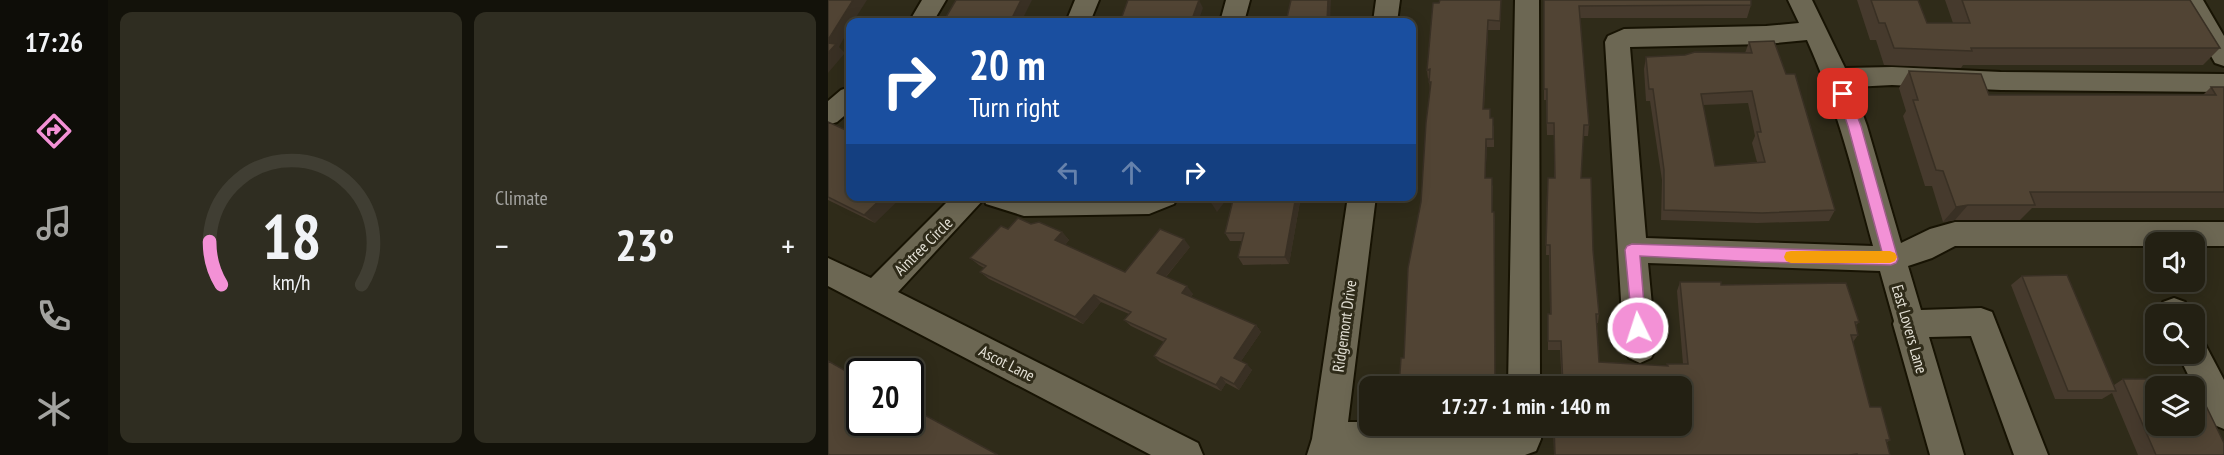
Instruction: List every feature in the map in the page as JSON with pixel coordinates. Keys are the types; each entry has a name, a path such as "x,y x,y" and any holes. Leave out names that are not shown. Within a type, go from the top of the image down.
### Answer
{"street":[{"path":"923,18 934,0"},
{"path":"1080,18 1087,0"},
{"path":"1233,18 1238,0"},
{"path":"1386,18 1388,0"},
{"path":"1524,376 1527,0"},
{"name":"East Lovers Lane","path":"1800,0 1837,78 1854,126 1908,324 1947,455"},
{"path":"2191,0 2224,57"},
{"path":"1640,348 1617,42 1629,37 1766,35 1816,30"},
{"path":"1837,78 1892,75 2001,81 2224,83"},
{"path":"828,115 846,100"},
{"name":"Aintree Circle","path":"875,295 966,201"},
{"path":"1014,201 1024,204 1152,201"},
{"name":"Ridgemont Drive","path":"1326,447 1361,201"},
{"path":"1632,250 1891,259 1922,249 1940,238 1955,234 2044,236 2224,234"},
{"name":"Ascot Lane","path":"828,271 1186,455"},
{"path":"1908,324 1981,322 2031,455"},
{"path":"2199,364 2224,413"},
{"path":"1326,447 1524,439 1524,436"}],"building":[{"path":"828,0 853,0 828,40"},
{"path":"956,0 1021,0 1012,18 945,18"},
{"path":"1128,0 1199,0 1192,18 1121,18"},
{"path":"1291,0 1328,0 1327,18 1287,18"},
{"path":"1440,0 1501,0 1500,21 1488,20 1483,109 1490,109 1490,118 1493,118 1493,139 1486,139 1485,178 1492,178 1492,212 1494,212 1495,376 1400,376 1401,358 1404,358 1408,268 1421,202 1431,82 1429,82 1430,69 1427,70 1433,3 1439,3"},
{"path":"1544,0 1751,0 1751,5 1579,6 1589,125 1584,125 1581,178 1591,178 1593,250 1599,314 1596,314 1599,362 1668,366 1667,364 1688,364 1680,282 1721,282 1721,285 1846,283 1859,322 1855,322 1858,335 1851,335 1870,407 1881,407 1890,440 1886,440 1890,455 1555,455 1554,436 1692,436 1692,376 1563,376 1561,341 1548,341 1548,314 1551,314 1550,245 1546,245 1548,178 1555,178 1554,123 1547,123 1547,89 1544,89"},
{"path":"1871,0 1918,0 1927,23 1970,23 1962,0 2190,0 2220,48 1971,48 1972,51 1894,48 1885,23 1879,23"},
{"path":"1774,41 1786,74 1795,74 1835,210 1762,213 1664,210 1664,170 1653,89 1649,89 1646,57 1685,55 1695,52 1752,53 1749,42","holes":["1752,91 1761,132 1757,132 1765,162 1715,166 1701,94"]},
{"path":"828,43 836,44 828,53"},
{"path":"1909,71 1981,74 1989,95 2216,95 2211,87 2224,87 2224,192 2030,192 2035,205 1956,207 1943,171 1936,170 1913,100 1918,100"},
{"path":"828,122 846,130 846,201 879,201 864,215 828,197"},
{"path":"1233,201 1295,201 1285,257 1238,257 1244,233 1225,233"},
{"path":"1018,218 1031,224 1039,222 1062,232 1055,240 1125,272 1160,229 1184,239 1157,273 1187,286 1182,293 1256,325 1234,358 1247,364 1234,384 1221,377 1216,385 1154,356 1166,339 1124,320 1131,312 1094,295 1075,317 980,272 986,266 970,258 1001,226 1008,229"},
{"path":"2067,275 2116,391 2068,391 2022,276"},
{"path":"828,361 846,371 846,436 924,436 924,415 998,455 830,455 828,454"},
{"path":"2123,379 2145,379 2145,430"},
{"path":"2205,404 2224,443 2224,455 2156,455 2148,436 2205,436"}],"slow traffic":[{"path":"1791,257 1891,259 1890,257"}],"route":[{"path":"1638,328 1632,250 1891,259 1843,94"}]}
